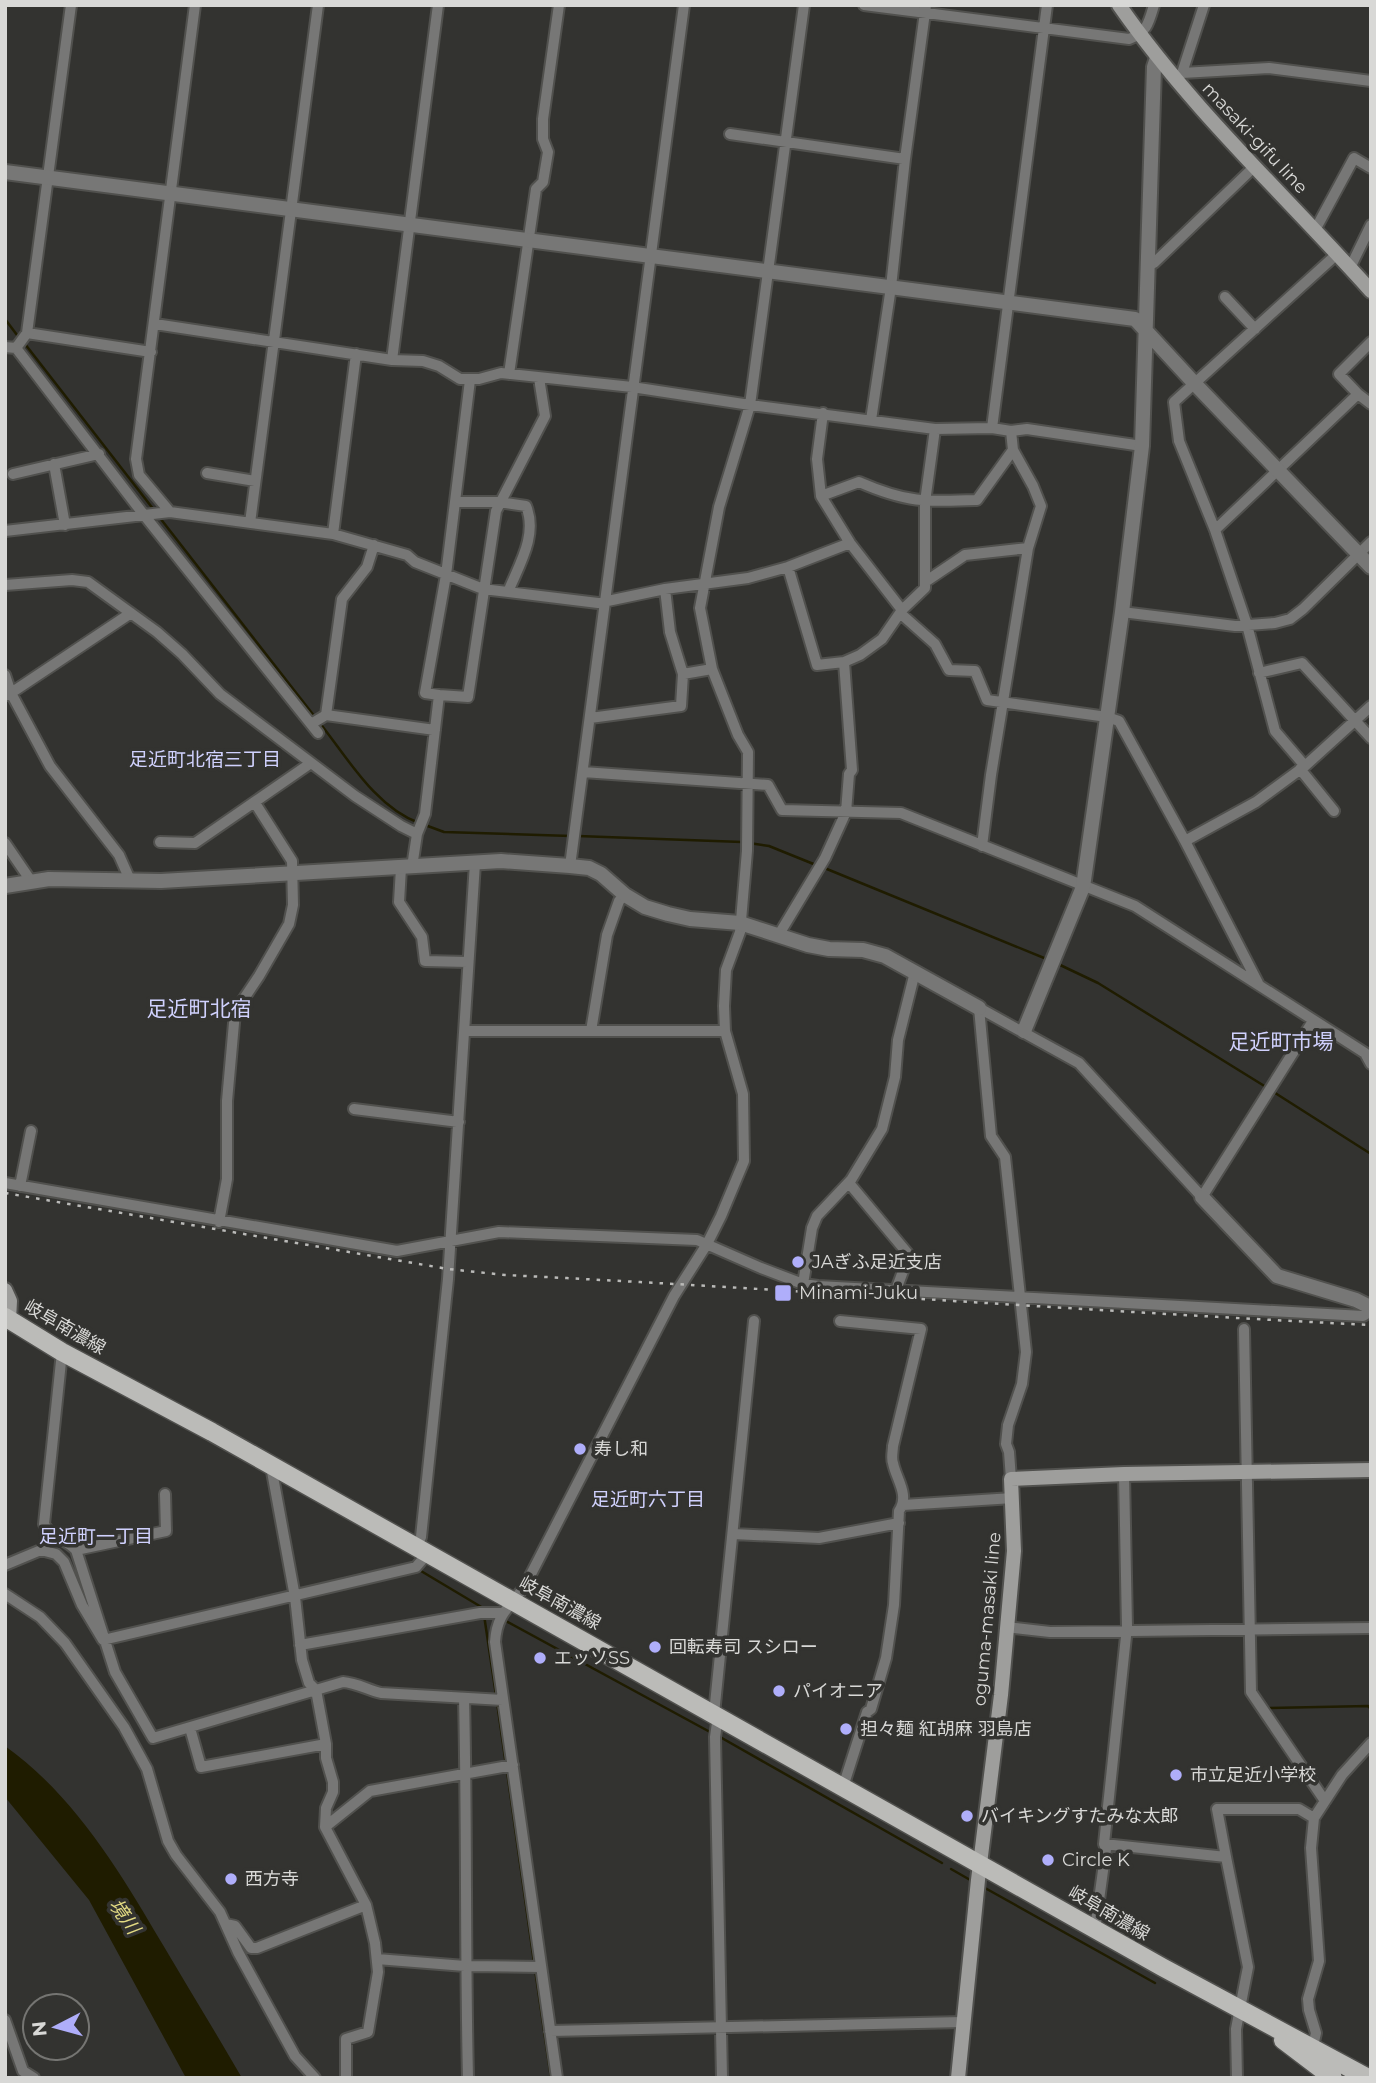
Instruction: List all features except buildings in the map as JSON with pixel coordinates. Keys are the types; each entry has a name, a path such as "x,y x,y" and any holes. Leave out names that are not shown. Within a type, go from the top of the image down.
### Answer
{"main road":[{"name":"masaki-gifu line","path":"1119,5 1157,58 1178,76 1254,167 1371,290"},
{"path":"5,1290 10,1300 7,1318"},
{"name":"岐阜南濃線","path":"7,1318 62,1352 212,1432 422,1550 507,1607 716,1715 1240,2010 1313,2046 1368,2078"},
{"path":"1011,1479 1124,1474 1371,1470"},
{"name":"oguma-masaki line","path":"958,2078 1001,1695 1014,1551 1011,1479"},
{"name":"岐阜南濃線","path":"1240,2010 1250,2020 1281,2039 1333,2078"}],"street":[{"path":"71,5 27,333 11,348 99,454 144,515 318,733"},
{"path":"170,512 139,475 136,459 195,5"},
{"path":"250,523 318,5"},
{"path":"392,360 438,5"},
{"path":"509,374 536,189 543,182 548,152 543,139 543,119 559,5"},
{"path":"570,866 684,5"},
{"path":"557,2078 495,1630 507,1607 521,1593 561,1520 674,1296 707,1244 744,1161 743,1094 724,1031 726,970 740,932 747,850 748,752 738,735 712,669 700,608 719,507 750,405 804,5"},
{"path":"864,5 926,9 1129,39 1140,36 1147,29 1154,5"},
{"path":"992,428 1047,5"},
{"path":"1204,5 1178,76 1269,68 1371,81"},
{"path":"872,420 926,9"},
{"path":"1024,1031 1083,887 1122,612 1142,446 1154,67 1157,58"},
{"path":"730,134 905,159"},
{"path":"1315,230 1354,158 1371,168"},
{"path":"1148,264 1154,263 1254,167"},
{"path":"5,172 1135,319 1371,567"},
{"path":"1350,268 1371,225"},
{"path":"1334,811 1275,731 1247,625 1215,530 1179,441 1174,402 1337,254"},
{"path":"1225,297 1255,329"},
{"path":"155,324 392,360 422,361 439,366 460,379 470,380 501,373 632,387 935,429 1027,429 1142,446"},
{"path":"27,333 151,352"},
{"path":"1371,342 1339,374 1371,404"},
{"path":"333,534 356,354"},
{"path":"470,380 446,575 425,693 468,697 483,589 499,502 545,416 539,378"},
{"path":"1215,530 1358,394"},
{"path":"823,413 817,458 821,496 850,543 901,612 935,643 948,670 975,671 987,700 1119,721 1185,841 1259,986"},
{"path":"788,567 817,665 844,662 860,655 882,639 901,612 925,588 925,502 935,429"},
{"path":"982,846 1028,548 1041,506 1013,450 1011,431"},
{"path":"821,496 859,482 887,494 925,502 977,500 1013,450"},
{"path":"13,474 99,454"},
{"path":"54,464 65,525"},
{"path":"206,473 256,481"},
{"path":"455,502 499,502 526,506 530,516 529,541 508,592"},
{"path":"5,531 170,512 333,534 407,555 415,562 483,589 598,603 665,589 748,579 850,543"},
{"path":"1122,612 1235,626 1290,618 1371,542"},
{"path":"326,715 342,599 367,567 374,545"},
{"path":"925,582 965,555 1028,548"},
{"path":"5,585 72,580 88,582 182,654 220,694 355,796 401,827 417,834"},
{"path":"590,718 681,706 683,674 670,632 665,589"},
{"path":"8,694 131,613"},
{"path":"778,936 825,858 846,812 849,774 852,770 844,662"},
{"path":"1259,673 1302,663 1371,738"},
{"path":"683,674 712,669"},
{"path":"5,676 8,694 50,766 119,855 130,880"},
{"path":"439,695 425,814 406,868 399,902 422,937 425,961 468,962"},
{"path":"1185,841 1256,802 1302,767 1371,706"},
{"path":"311,723 326,715 435,730"},
{"path":"160,842 195,843 311,763"},
{"path":"583,772 768,785 782,810 901,813 1135,906 1366,1053 1371,1064"},
{"path":"219,1222 228,1179 227,1101 235,1012 289,924 293,905 292,861 255,803"},
{"path":"5,843 31,881"},
{"path":"5,886 31,881 161,881 501,861 570,866 589,868 601,874 625,895 645,907 690,919 740,923 829,949 863,950 885,956 1079,1063 1277,1276 1356,1300 1371,1311 1363,1315 803,1284 697,1240 499,1232 397,1251 5,1184"},
{"path":"103,1640 416,1567 422,1550 450,1242 475,863"},
{"path":"591,1031 607,935 619,901 625,895"},
{"path":"803,1284 812,1228 817,1216 849,1183 882,1129 895,1077 898,1040 915,972"},
{"path":"979,1007 991,1136 1005,1157 1026,1364 1006,1444 1011,1479"},
{"path":"1202,1197 1261,1108 1313,1021"},
{"path":"465,1031 724,1031"},
{"path":"354,1109 459,1122"},
{"path":"20,1186 31,1131"},
{"path":"849,1183 908,1255 895,1290"},
{"path":"722,2078 715,1737 754,1321"},
{"path":"840,1321 922,1329 893,1446 892,1462 902,1487 903,1505 899,1511 894,1605 886,1658 844,1787"},
{"path":"1244,1329 1251,1692 1325,1801"},
{"path":"62,1352 44,1524 49,1533 67,1540 76,1550 115,1672 153,1738 343,1682 382,1693 503,1700"},
{"path":"271,1466 295,1597 302,1660 309,1683 316,1689 326,1758 333,1782 333,1792 326,1808 325,1828 366,1905 377,1959 368,2032 346,2039 346,2078"},
{"path":"1095,1929 1106,1849 1104,1844 1126,1632 1124,1474"},
{"path":"76,1550 166,1531 164,1494"},
{"path":"903,1505 1013,1497"},
{"path":"733,1534 818,1538 899,1523"},
{"path":"5,1565 41,1550 56,1553 64,1562 82,1605 103,1640"},
{"path":"5,1594 40,1617 65,1643 124,1727 147,1769 168,1840 186,1869 211,1898 295,2056 315,2078"},
{"path":"300,1645 507,1607"},
{"path":"1006,1627 1050,1632 1371,1628"},
{"path":"464,1698 468,2078"},
{"path":"190,1728 201,1767 326,1744"},
{"path":"1313,2046 1316,2033 1308,1999 1319,1961 1311,1848 1314,1818 1342,1775 1371,1743"},
{"path":"325,1828 370,1791 513,1765"},
{"path":"1237,2078 1236,2029 1248,1967 1217,1809 1299,1809 1314,1818"},
{"path":"1104,1844 1226,1857"},
{"path":"226,1924 235,1927 251,1948 257,1948 366,1905"},
{"path":"377,1959 465,1966 541,1967"},
{"path":"5,2020 23,2071 34,2078"},
{"path":"550,2031 963,2022"}],"water":[{"name":"境川","path":"5,1746 53,1788 113,1863 242,2078 186,2078 89,1900 5,1797"}],"waterway":[{"path":"5,319 20,339"},
{"path":"25,344 154,510"},
{"path":"160,518 315,717"},
{"path":"319,722 375,793 403,816 419,823"},
{"path":"425,825 444,832 571,836"},
{"path":"578,836 742,842"},
{"path":"749,843 769,846 816,865"},
{"path":"822,867 1049,960"},
{"path":"1058,964 1098,983 1266,1087"},
{"path":"1272,1091 1371,1154"},
{"path":"421,1571 483,1608"},
{"path":"484,1615 496,1695"},
{"path":"504,1620 710,1732"},
{"path":"497,1702 506,1765"},
{"path":"1267,1708 1368,1706 1371,1709"},
{"path":"720,1737 942,1863"},
{"path":"507,1771 534,1962"},
{"path":"951,1869 972,1881"},
{"path":"980,1924 985,1888 1155,1983"},
{"path":"535,1969 551,2078"}],"railway":[{"path":"5,1193 448,1269 505,1275 1371,1325"}],"place":[{"name":"JAぎふ足近支店","path":"798,1262"},
{"name":"Minami-Juku","path":"783,1293"},
{"name":"寿し和","path":"580,1449"},
{"name":"回転寿司 スシロー","path":"655,1647"},
{"name":"エッソSS","path":"540,1658"},
{"name":"パイオニア","path":"779,1691"},
{"name":"担々麺 紅胡麻 羽島店","path":"846,1729"},
{"name":"市立足近小学校","path":"1176,1775"},
{"name":"バイキングすたみな太郎","path":"967,1816"},
{"name":"Circle K","path":"1048,1860"},
{"name":"西方寺","path":"231,1879"}],"district":[{"name":"足近町北宿三丁目","path":"205,759"},
{"name":"足近町北宿","path":"199,1009"},
{"name":"足近町市場","path":"1281,1042"},
{"name":"足近町六丁目","path":"648,1499"},
{"name":"足近町一丁目","path":"96,1536"}]}
